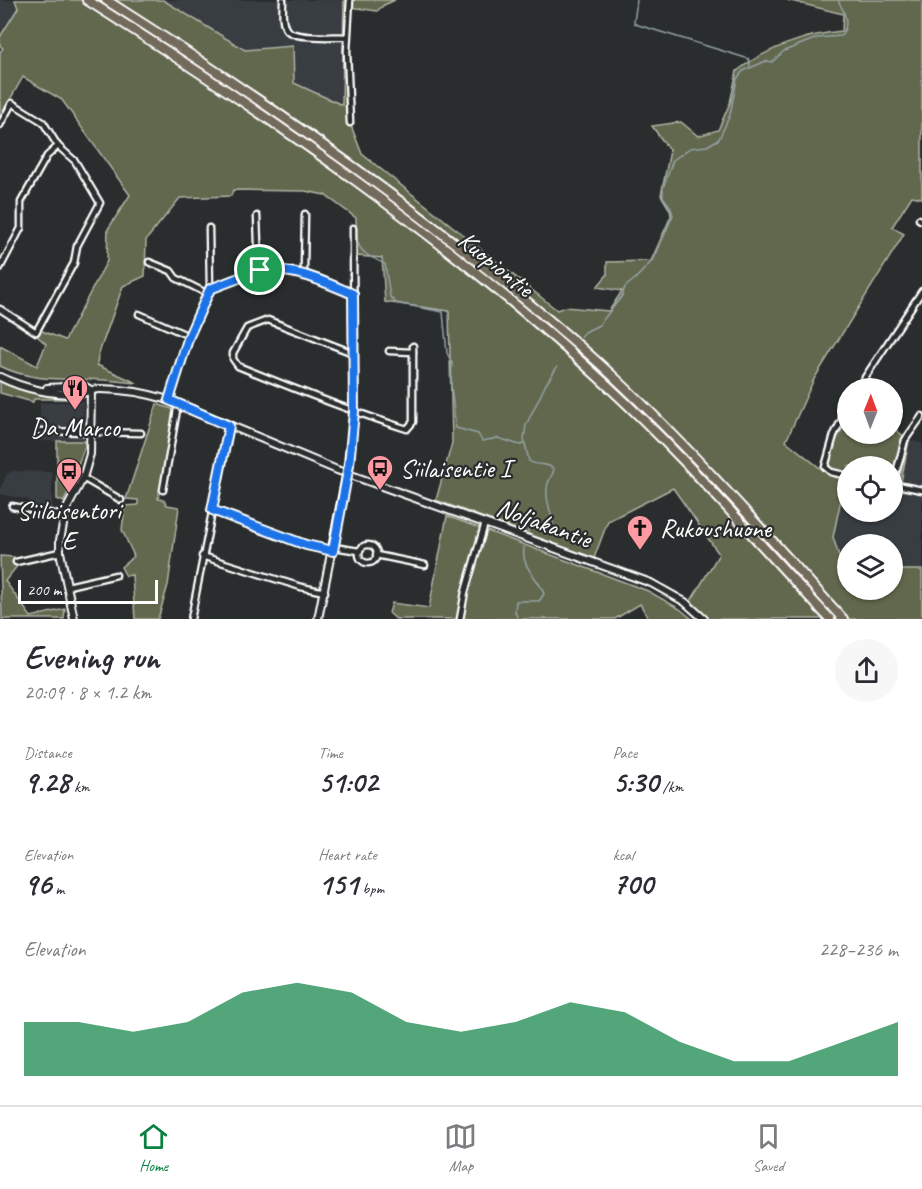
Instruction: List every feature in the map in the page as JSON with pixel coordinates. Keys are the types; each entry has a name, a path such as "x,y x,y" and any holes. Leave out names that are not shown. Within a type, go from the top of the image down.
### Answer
{"highway":[{"name":"Kuopiontie","path":"87,0 208,78 319,154 468,267 546,331 660,436 721,499 830,619"},
{"name":"Kuopiontie","path":"106,0 213,69 360,171 474,258 553,323 615,377 713,474 843,619"},
{"path":"818,606 823,619"}],"main road":[{"name":"Noljakantie","path":"0,377 37,389 84,386 91,390 125,391 169,400 347,473 651,584 678,598 704,619"},
{"path":"74,619 60,552 61,534 64,516 83,478 90,454 91,390"},
{"path":"318,619 347,473"}],"street":[{"path":"283,0 284,22 290,33 298,36 347,37"},
{"path":"350,0 347,37 350,123"},
{"path":"0,125 12,103 43,122 58,146 75,161 100,203 77,246 74,263 36,332 0,309"},
{"path":"0,268 21,228 21,202 47,156 58,146"},
{"path":"302,273 305,214"},
{"path":"257,216 260,270"},
{"path":"169,400 189,336 209,291 209,228"},
{"path":"347,473 354,412 353,228"},
{"path":"149,262 171,272 176,278 209,291 260,270 302,273 353,294"},
{"path":"865,378 922,291"},
{"path":"139,314 189,336"},
{"path":"353,353 268,320 247,328 233,357 238,366 354,412 407,429 412,422 413,349 389,351"},
{"path":"164,490 178,404"},
{"path":"901,456 905,440 922,416"},
{"path":"191,619 229,426"},
{"path":"837,429 825,466 828,471 837,473"},
{"path":"39,432 141,433"},
{"path":"83,478 121,500"},
{"path":"903,486 922,490"},
{"path":"12,506 64,516"},
{"path":"212,510 306,545 359,551 364,546 370,545 375,549 374,560 367,562 360,558 359,551"},
{"path":"460,619 465,592 485,523"},
{"path":"16,562 60,552"},
{"path":"376,555 426,565"},
{"path":"202,556 301,587 325,592"},
{"path":"68,586 116,575"}],"shaded area":[{"path":"0,0 15,0 18,8 0,37"},
{"path":"163,0 344,0 343,105 293,83 293,46 245,50"},
{"path":"83,401 84,441 40,441 40,403"},
{"path":"909,440 922,443 922,570 903,570 903,534 837,534 837,550 833,537 837,516 837,522 903,522 903,471"},
{"path":"12,471 52,472 52,510 28,506 29,500 0,494 7,474"}],"green space":[{"path":"15,0 163,0 245,50 293,46 294,83 342,105 344,0 395,0 377,11 350,7 347,37 350,123 362,154 557,310 565,307 609,311 622,291 597,287 607,275 607,262 651,261 671,216 661,195 670,151 652,126 681,122 698,136 718,130 730,103 737,71 773,49 815,35 842,31 843,14 787,0 922,0 922,198 912,196 892,227 904,234 814,379 786,441 820,468 837,438 837,444 903,444 903,436 909,440 903,472 903,456 837,456 837,518 833,537 837,550 837,600 903,600 903,570 922,570 922,619 709,619 691,601 719,554 673,488 608,521 594,558 436,500 452,443 449,311 385,302 382,258 357,256 356,218 325,195 305,191 233,190 231,196 180,198 146,240 145,276 123,286 98,356 97,365 137,383 38,377 0,366 0,346 37,366 46,344 37,336 42,331 65,340 107,261 108,229 130,195 62,100 23,77 0,117 0,52 3,48 0,46 0,37 18,8"},
{"path":"0,380 28,389 77,395 77,399 34,399 33,402 0,393"},
{"path":"157,404 175,410 158,499 164,500 167,505 179,507 168,585 158,619 135,619 132,575 126,576 121,567 134,556 122,530 125,506 138,505 138,500 126,499"},
{"path":"57,441 84,441 85,446 64,502 57,499"},
{"path":"447,516 648,591 680,609 692,619 649,619 640,604 615,619 396,619 389,613 392,603 429,608"},
{"path":"0,556 14,557 18,565 5,581 31,617 65,609 64,619 2,619"}],"waterway":[{"path":"637,0 635,24 749,59 750,66"},
{"path":"581,337 585,332 599,325 622,296 625,287 654,259 673,215 663,197 663,188 673,160 690,148 707,146 719,139 730,115 737,79 743,71 766,61 772,62 784,51 817,38 841,36 846,22 838,0"},
{"path":"358,243 366,254 385,264 390,297 396,303 443,312 447,353 452,363 451,386 456,428 478,434 482,441 498,438 520,445 524,444"},
{"path":"528,533 529,524 545,528 553,524 547,494 548,483 554,469 529,461 524,439 526,425 557,367"},
{"path":"518,619 515,612 516,601 539,601 544,594 527,567 524,547"}],"place":[{"name":"Da Marco","path":"75,411"},
{"name":"Siilaisentie I","path":"380,491"},
{"name":"Siilaisentori E","path":"69,494"},
{"name":"Rukoushuone","path":"640,551"}],"route":[{"path":"260,270 302,273 353,294 354,412 349,465 333,551 306,545 212,510 229,426 169,400 189,336 210,289 260,270"}]}
